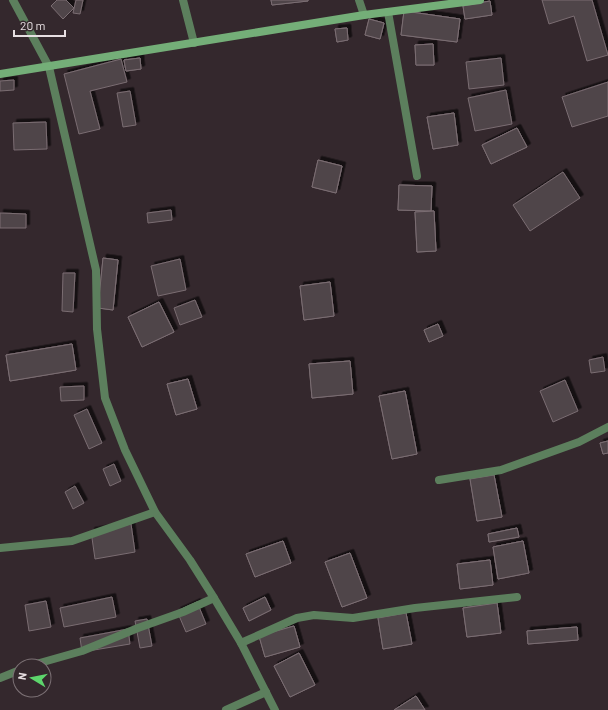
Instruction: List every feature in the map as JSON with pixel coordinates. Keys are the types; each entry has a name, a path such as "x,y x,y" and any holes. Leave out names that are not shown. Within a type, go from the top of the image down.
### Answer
{"street":[{"path":"13,0 49,67 96,270 97,329 105,398 125,450 155,512 190,560 214,598 241,643 275,710"},
{"path":"183,0 194,43"},
{"path":"359,0 364,15"},
{"path":"0,74 364,15 480,0"},
{"path":"388,12 417,176"},
{"path":"439,480 502,470 579,442 608,427"},
{"path":"0,548 72,541 155,512"},
{"path":"241,643 297,618 314,615 353,618 415,608 517,597"},
{"path":"52,659 82,651 138,628 183,612 214,598"},
{"path":"0,678 12,673"},
{"path":"226,710 266,692"}],"building":[{"path":"57,0 66,0 74,8 63,19 51,6"},
{"path":"76,0 83,0 80,14 73,13"},
{"path":"271,0 308,0 308,1 272,5"},
{"path":"271,0 308,0 308,1 272,5"},
{"path":"542,0 592,0 608,55 587,61 574,16 549,24"},
{"path":"490,1 492,15 465,19 463,6"},
{"path":"490,1 492,15 465,19 463,6"},
{"path":"404,11 460,19 457,42 401,35"},
{"path":"404,11 460,19 457,42 401,35"},
{"path":"369,19 384,23 380,39 365,35"},
{"path":"369,19 384,23 380,39 365,35"},
{"path":"347,28 348,40 337,42 335,29"},
{"path":"347,28 348,40 337,42 335,29"},
{"path":"433,44 434,65 416,65 415,45"},
{"path":"433,44 434,65 416,65 415,45"},
{"path":"140,58 141,69 126,71 124,60"},
{"path":"140,58 141,69 126,71 124,60"},
{"path":"501,58 504,85 469,89 466,62"},
{"path":"121,59 127,82 90,91 100,129 79,134 64,74"},
{"path":"14,80 14,90 0,91 0,81"},
{"path":"608,82 608,116 572,127 562,97"},
{"path":"506,90 512,124 475,131 468,98"},
{"path":"130,91 136,125 123,127 117,93"},
{"path":"454,113 458,145 433,149 427,117"},
{"path":"454,113 458,145 433,149 427,117"},
{"path":"46,122 47,149 14,150 13,123"},
{"path":"517,128 527,147 491,164 482,145"},
{"path":"517,128 527,147 491,164 482,145"},
{"path":"318,160 342,166 336,193 312,187"},
{"path":"318,160 342,166 336,193 312,187"},
{"path":"563,172 580,198 530,231 513,205"},
{"path":"399,185 432,186 431,211 398,210"},
{"path":"399,185 432,186 431,211 398,210"},
{"path":"171,210 172,220 148,223 147,213"},
{"path":"434,211 436,251 417,252 415,212"},
{"path":"434,211 436,251 417,252 415,212"},
{"path":"0,213 26,214 26,228 0,228"},
{"path":"103,258 118,260 113,310 98,308"},
{"path":"103,258 118,260 113,310 98,308"},
{"path":"180,259 186,290 158,296 151,266"},
{"path":"63,273 75,273 73,312 62,311"},
{"path":"330,282 334,316 304,320 300,286"},
{"path":"330,282 334,316 304,320 300,286"},
{"path":"195,300 202,317 180,325 174,308"},
{"path":"159,302 174,332 142,347 128,317"},
{"path":"159,302 174,332 142,347 128,317"},
{"path":"438,324 443,336 429,342 424,330"},
{"path":"438,324 443,336 429,342 424,330"},
{"path":"72,344 76,370 10,381 6,355"},
{"path":"72,344 76,370 10,381 6,355"},
{"path":"603,357 605,371 591,373 589,360"},
{"path":"350,361 353,394 312,398 309,364"},
{"path":"350,361 353,394 312,398 309,364"},
{"path":"188,379 197,409 176,415 167,384"},
{"path":"188,379 197,409 176,415 167,384"},
{"path":"565,380 578,411 553,422 540,391"},
{"path":"84,386 84,400 61,401 60,387"},
{"path":"405,391 417,454 392,459 379,396"},
{"path":"405,391 417,454 392,459 379,396"},
{"path":"87,409 102,443 89,449 74,415"},
{"path":"608,441 608,453 603,454 600,443"},
{"path":"608,441 608,453 603,454 600,443"},
{"path":"114,464 121,481 110,486 103,469"},
{"path":"494,475 502,517 477,521 470,479"},
{"path":"494,475 502,517 477,521 470,479"},
{"path":"75,486 84,503 73,509 65,492"},
{"path":"131,524 135,552 95,559 91,531"},
{"path":"517,528 519,537 489,542 488,534"},
{"path":"517,528 519,537 489,542 488,534"},
{"path":"283,541 291,563 255,577 246,554"},
{"path":"283,541 291,563 255,577 246,554"},
{"path":"523,541 529,573 498,579 493,547"},
{"path":"523,541 529,573 498,579 493,547"},
{"path":"350,553 367,598 342,607 325,562"},
{"path":"350,553 367,598 342,607 325,562"},
{"path":"490,560 493,585 460,589 457,564"},
{"path":"490,560 493,585 460,589 457,564"},
{"path":"112,597 116,617 64,627 60,608"},
{"path":"265,597 271,610 249,621 243,608"},
{"path":"265,597 271,610 249,621 243,608"},
{"path":"46,601 51,627 29,631 25,605"},
{"path":"197,602 206,624 186,632 177,611"},
{"path":"497,603 501,633 467,637 463,608"},
{"path":"497,603 501,633 467,637 463,608"},
{"path":"406,613 412,644 383,649 378,618"},
{"path":"406,613 412,644 383,649 378,618"},
{"path":"147,619 152,646 140,648 135,621"},
{"path":"294,626 300,647 265,657 259,636"},
{"path":"294,626 300,647 265,657 259,636"},
{"path":"577,627 578,640 528,644 527,631"},
{"path":"577,627 578,640 528,644 527,631"},
{"path":"128,629 130,644 82,652 80,638"},
{"path":"299,653 315,685 290,697 274,666"},
{"path":"299,653 315,685 290,697 274,666"},
{"path":"416,696 425,710 394,710"},
{"path":"416,696 425,710 394,710"}]}
